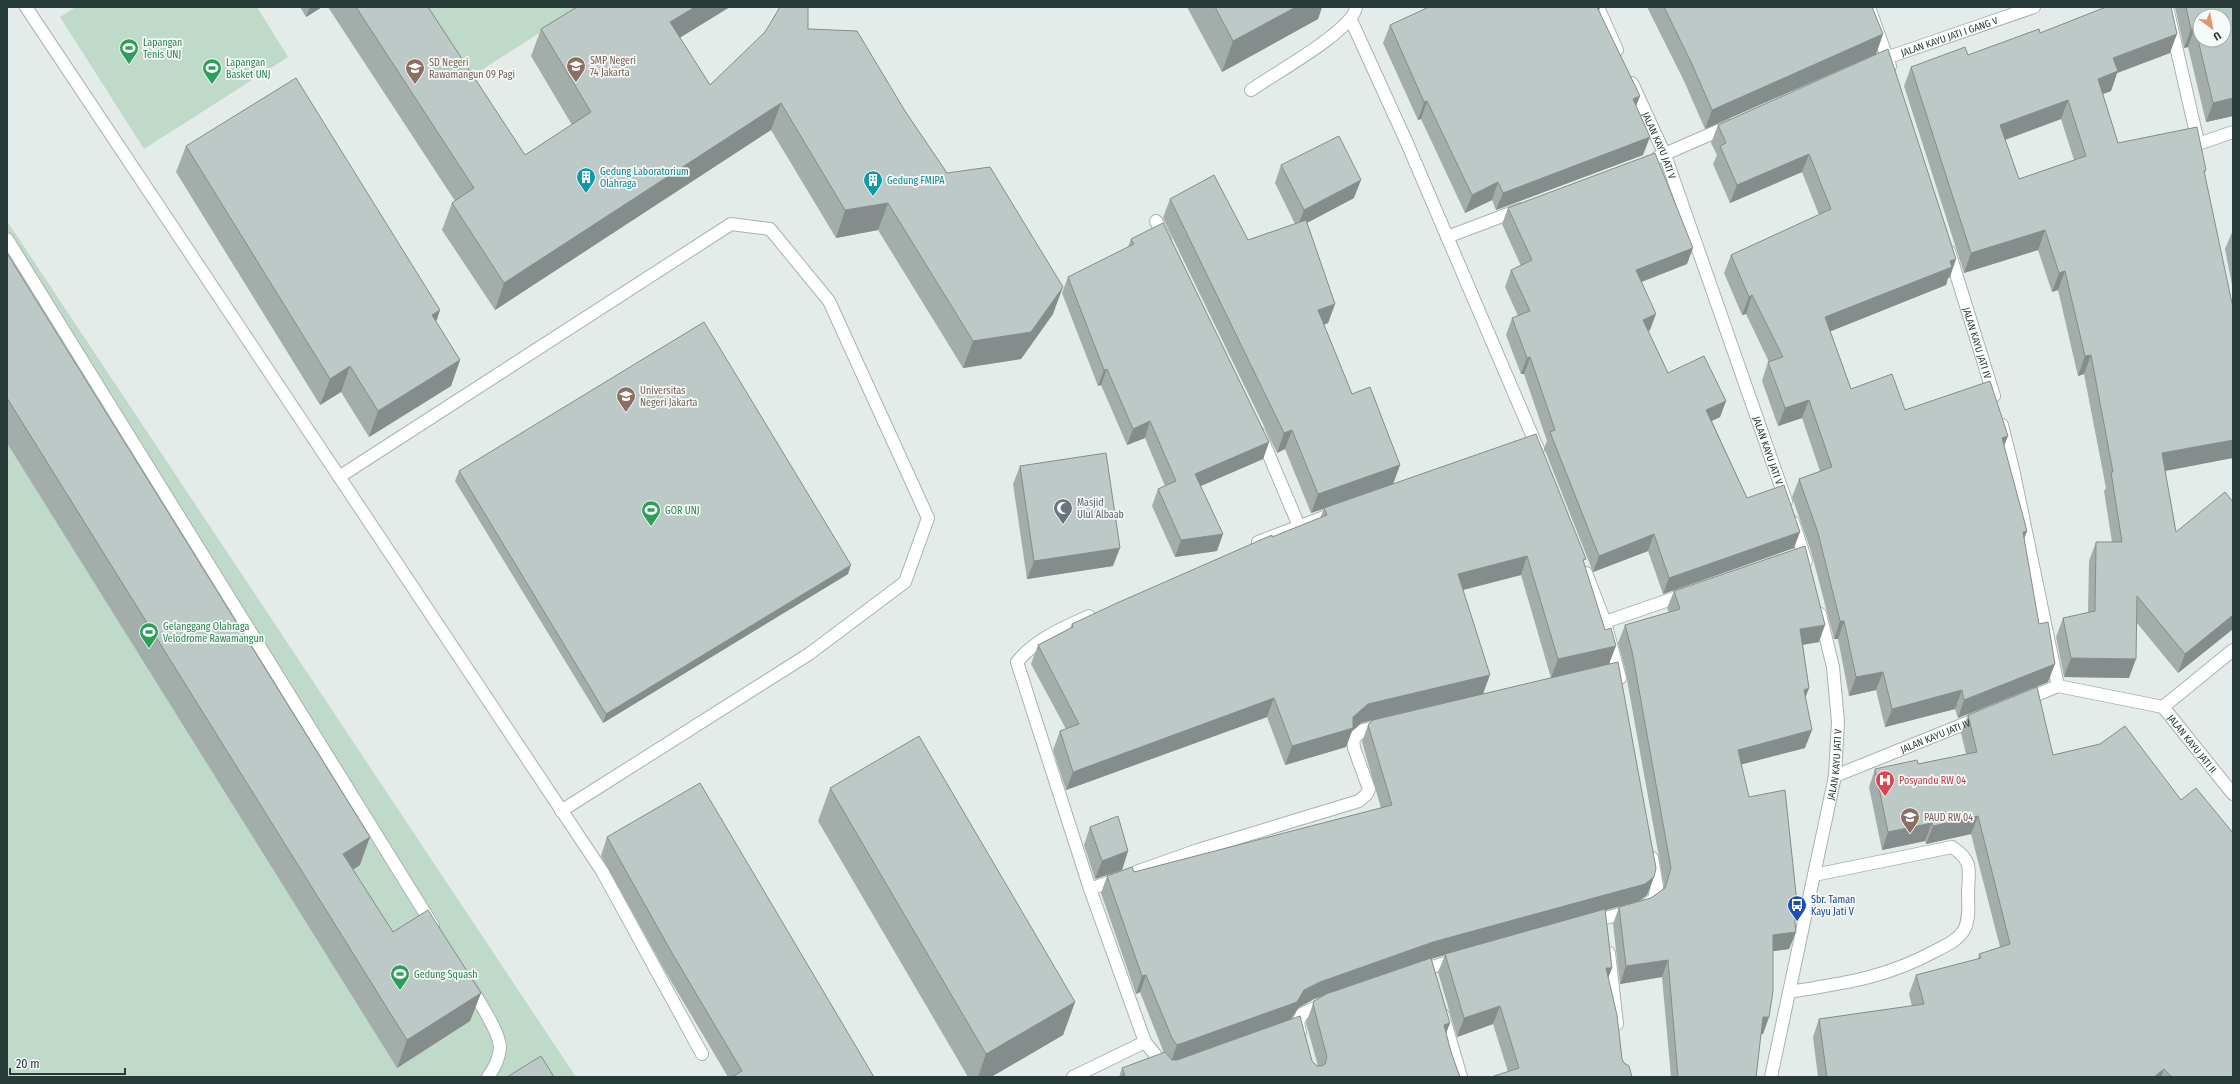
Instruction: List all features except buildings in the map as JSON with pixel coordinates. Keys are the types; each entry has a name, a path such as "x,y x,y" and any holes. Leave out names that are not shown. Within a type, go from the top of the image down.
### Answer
{"street":[{"path":"26,7 602,871 702,1054"},
{"path":"1251,90 1341,30 1356,14 1356,7"},
{"name":"JALAN KAYU JATI V","path":"1598,7 1665,155 1799,555 1810,576"},
{"path":"1869,7 1894,79"},
{"name":"JALAN KAYU JATI I GANG V","path":"1865,66 1886,57 2034,7"},
{"path":"2167,7 2201,160"},
{"path":"1351,20 1407,143 1535,441 1543,463"},
{"path":"1646,162 1738,122"},
{"path":"2198,144 2233,132"},
{"path":"1447,237 1536,204"},
{"path":"1156,221 1170,249"},
{"path":"339,477 731,224 770,229 829,301 928,518 905,582 809,654 562,811"},
{"path":"7,239 439,937"},
{"name":"JALAN KAYU JATI IV","path":"1946,243 1987,369 2014,470 2058,686"},
{"path":"1255,423 1299,526"},
{"path":"1520,446 1535,441"},
{"path":"1246,548 1343,510"},
{"path":"1582,564 1605,622 1623,693"},
{"path":"1605,622 1700,589"},
{"name":"JALAN KAYU JATI V","path":"1771,1077 1835,776 1838,722 1833,666 1818,606"},
{"path":"1103,610 1053,632 1023,654 1018,662 1090,888 1144,1042 1168,1071 1176,1068"},
{"name":"JALAN KAYU JATI II","path":"2233,650 2163,707 2233,794"},
{"path":"1603,674 1618,670"},
{"path":"2015,703 2058,686 2163,707"},
{"name":"JALAN KAYU JATI IV","path":"1835,776 1993,712"},
{"path":"1090,888 1198,850 1359,801 1367,794 1368,789 1354,748 1353,739 1363,730 1394,723"},
{"path":"1582,925 1642,908 1654,899 1657,886 1650,847"},
{"path":"1789,992 1861,980 1913,963 1958,938 1964,930 1968,917 1969,862 1963,854 1952,847 1814,875"},
{"path":"1605,918 1619,1037"},
{"path":"1406,975 1467,956"},
{"path":"1429,967 1433,982"},
{"path":"464,977 489,1018 500,1047 496,1063 488,1077"},
{"path":"1303,1044 1298,1025 1298,1018 1316,1006 1338,998"},
{"path":"1440,1004 1461,1077"},
{"path":"1284,1030 1298,1025"},
{"path":"1073,1077 1144,1042"}],"green space":[{"path":"76,7 257,7 288,57 144,149 60,17"},
{"path":"424,7 580,7 469,78"},
{"name":"Gelanggang Olahraga Velodrome Rawamangun","path":"7,221 576,1077 7,1077"}],"place":[{"name":"Lapangan Tenis UNJ","path":"129,65"},
{"name":"SMP Negeri 74 Jakarta","path":"576,83"},
{"name":"Lapangan Basket UNJ","path":"212,85"},
{"name":"SD Negeri Rawamangun 09 Pagi","path":"415,85"},
{"name":"Gedung Laboratorium Olahraga","path":"586,194"},
{"name":"Gedung FMIPA","path":"873,197"},
{"name":"Universitas Negeri Jakarta","path":"626,413"},
{"name":"Masjid Ulul Albaab","path":"1063,525"},
{"name":"GOR UNJ","path":"651,527"},
{"name":"Gelanggang Olahraga Velodrome Rawamangun","path":"149,649"},
{"name":"Posyandu RW 04","path":"1885,797"},
{"name":"PAUD RW 04","path":"1910,834"},
{"name":"Sbr. Taman Kayu Jati V","path":"1797,922"},
{"name":"Gedung Squash","path":"400,991"}]}
